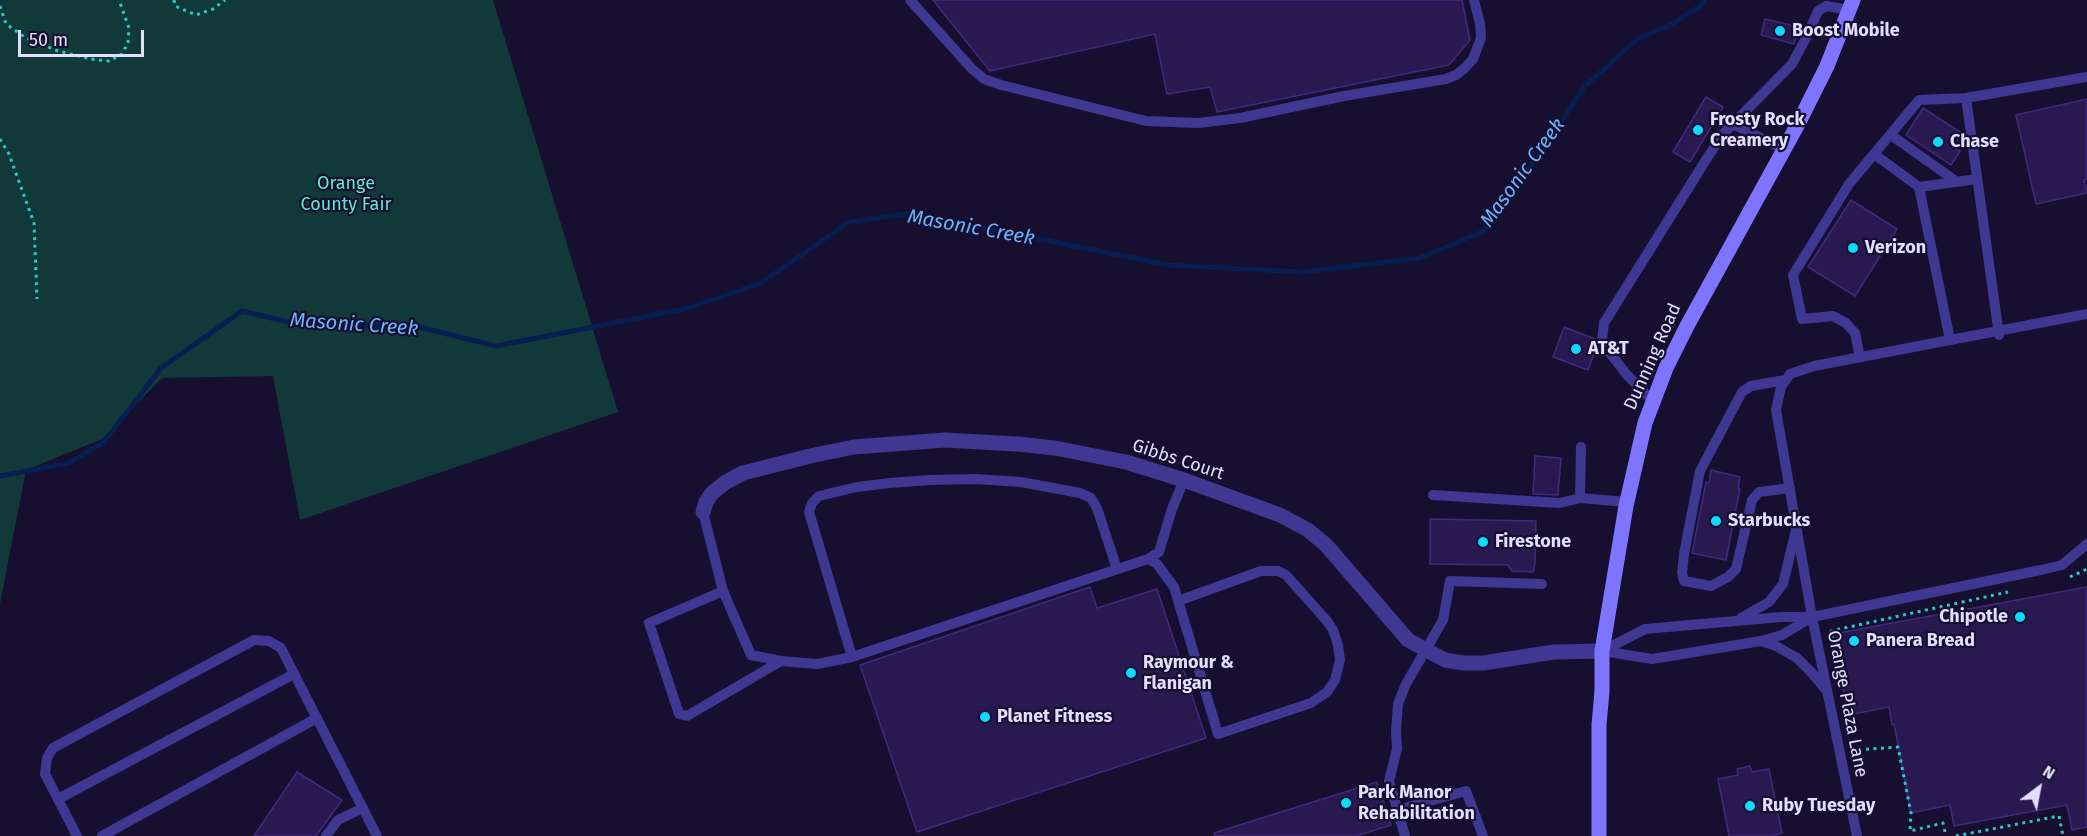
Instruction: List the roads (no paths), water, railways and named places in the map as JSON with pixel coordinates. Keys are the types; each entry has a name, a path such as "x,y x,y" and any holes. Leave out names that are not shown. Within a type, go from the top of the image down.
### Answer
{"street":[{"name":"Dunning Road","path":"1599,836 1602,651 1638,446 1652,400 1666,368 1708,284 1785,150 1827,66 1851,5"},
{"name":"Gibbs Court","path":"703,512 712,493 743,473 810,456 887,444 945,440 1055,448 1126,462 1184,480 1280,515 1308,530 1326,545 1408,640 1445,660 1483,663 1554,652 1602,651"}],"lane":[{"path":"910,0 972,69 984,79 1146,121 1198,123 1240,118 1344,96 1446,79 1456,75 1473,59 1480,38 1480,24 1474,0"},
{"path":"1652,400 1628,375 1602,340 1604,323 1709,155 1733,124 1792,63 1818,11 1826,6 1851,5"},
{"path":"1860,357 1855,333 1846,323 1833,316 1802,319 1793,275 1849,184 1919,100 1966,98 2087,76"},
{"path":"1966,98 1999,334"},
{"path":"1733,124 1785,150"},
{"path":"1890,135 1957,182"},
{"path":"1874,154 1919,187 1950,340"},
{"path":"1919,187 1977,179"},
{"path":"1812,616 1776,410 1777,395 1785,380 1799,369 1950,340 1999,334 2087,314"},
{"path":"1785,380 1751,386 1742,392 1700,471 1682,573 1684,581 1711,586 1728,577 1736,569 1752,500 1759,492 1790,488"},
{"path":"1580,498 1581,447"},
{"path":"852,657 809,512 812,503 819,496 858,487 890,483 976,479 1021,482 1080,493 1091,498 1097,508 1117,569"},
{"path":"703,512 723,591 751,655 781,661 817,664 852,657 1148,559 1159,552 1172,509 1184,480"},
{"path":"1433,495 1560,503 1580,498 1627,502"},
{"path":"1733,622 1769,603 1783,584 1797,524"},
{"path":"1602,651 1645,629 1812,616 2062,565 2087,544"},
{"path":"1148,559 1157,564 1174,587 1178,601 1218,734 1311,703 1327,692 1335,680 1340,660 1333,630 1286,575 1278,571 1260,571 1178,601"},
{"path":"1405,836 1389,782 1397,749 1398,704 1406,684 1443,620 1450,581"},
{"path":"1439,583 1450,581 1542,584"},
{"path":"723,591 649,623 678,714 687,716 781,661"},
{"name":"Orange Plaza Lane","path":"1602,651 1652,660 1761,641 1782,635 1812,616 1857,836"},
{"path":"77,836 45,774 47,758 53,748 254,640 269,641 281,648 377,836"},
{"path":"1761,641 1776,646 1797,658 1828,693"},
{"path":"58,799 294,674"},
{"path":"102,836 317,718"},
{"path":"1397,810 1466,790 1483,836"},
{"path":"328,835 338,820 363,808"}],"waterway":[{"name":"Masonic Creek","path":"0,476 69,463 103,443 161,368 242,311 305,326 415,326 496,346 685,309 761,283 849,222 911,213 1168,265 1303,272 1420,258 1484,231 1584,87 1637,39 1668,26 1699,7 1704,0"}],"place":[{"name":"Boost Mobile","path":"1780,31"},
{"name":"Frosty Rock Creamery","path":"1698,130"},
{"name":"Chase","path":"1938,142"},
{"name":"Verizon","path":"1853,248"},
{"name":"AT&T","path":"1576,349"},
{"name":"Starbucks","path":"1716,521"},
{"name":"Firestone","path":"1483,542"},
{"name":"Chipotle","path":"2020,617"},
{"name":"Panera Bread","path":"1854,641"},
{"name":"Raymour & Flanigan","path":"1131,673"},
{"name":"Planet Fitness","path":"985,717"},
{"name":"Park Manor Rehabilitation","path":"1346,803"},
{"name":"Ruby Tuesday","path":"1750,806"}],"park label":[{"name":"Orange County Fair","path":"346,194"}]}
